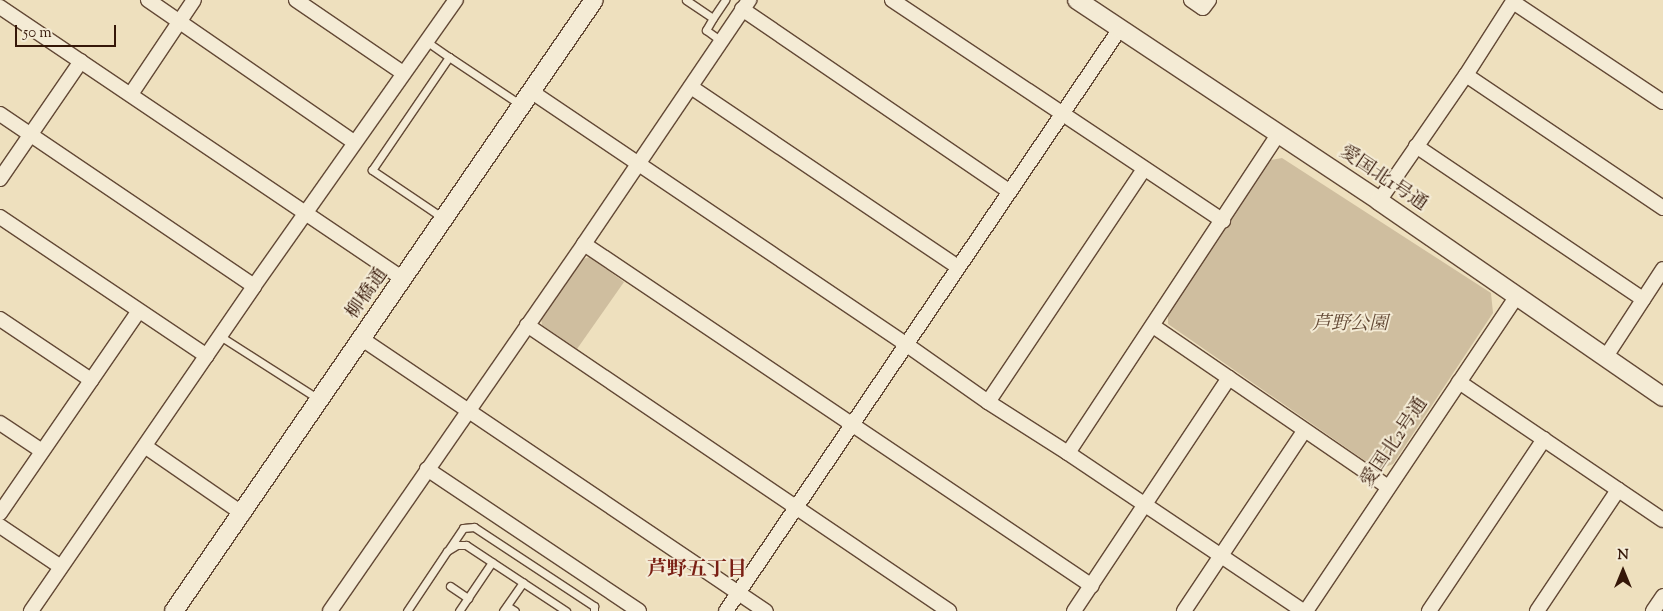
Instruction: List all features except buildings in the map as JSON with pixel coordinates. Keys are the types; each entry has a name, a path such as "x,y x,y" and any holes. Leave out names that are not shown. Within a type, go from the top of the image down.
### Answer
{"street":[{"path":"148,0 354,142"},
{"path":"131,94 194,0"},
{"path":"296,0 404,73"},
{"name":"柳橋通","path":"175,611 594,0"},
{"path":"892,0 1223,221"},
{"name":"愛国北1号通","path":"1077,0 1119,30 1379,201 1516,298 1663,397"},
{"path":"1191,0 1203,8 1209,0"},
{"path":"1379,201 1466,75 1514,1 1663,102"},
{"path":"31,611 254,286 426,42 450,2"},
{"path":"330,611 584,244 746,5 1009,192"},
{"path":"0,7 404,279"},
{"path":"726,611 1119,30"},
{"path":"0,179 81,61"},
{"path":"1466,75 1663,208"},
{"path":"691,87 958,267"},
{"path":"527,99 637,164 907,345 988,402 1068,453 1144,506 1304,611"},
{"path":"0,114 254,286"},
{"path":"1068,453 1279,134"},
{"path":"1416,146 1642,300"},
{"path":"988,402 1144,169"},
{"path":"0,217 206,356"},
{"path":"584,244 1092,586"},
{"path":"1605,358 1663,269"},
{"name":"愛国北2号通","path":"1304,611 1516,298"},
{"path":"0,513 140,311"},
{"path":"0,320 91,380"},
{"path":"527,325 949,611"},
{"path":"1153,326 1388,487"},
{"path":"362,339 766,611"},
{"path":"1074,611 1229,378"},
{"path":"1459,382 1663,520"},
{"path":"0,423 42,451"},
{"path":"1184,611 1304,430"},
{"path":"1429,611 1544,439"},
{"path":"146,446 243,514"},
{"path":"427,469 639,611"},
{"path":"1537,611 1618,490"},
{"path":"0,526 61,568"},
{"path":"1653,611 1663,596"}],"lane":[{"path":"686,0 713,18"},
{"path":"721,41 706,30 725,0"},
{"path":"426,42 449,58 527,99"},
{"path":"445,219 372,170 449,58"},
{"path":"220,336 320,400"},
{"path":"407,611 463,528 474,527 594,606 594,611"},
{"path":"447,552 457,545 466,545 566,611"},
{"path":"459,611 492,562"},
{"path":"515,611 505,608 523,582"},
{"path":"450,586 468,598"}],"green space":[{"name":"芦野公園","path":"1282,158 1491,293 1493,313 1393,464 1383,468 1374,467 1168,324 1168,314 1271,160"},
{"path":"590,257 624,282 577,349 542,325 541,318 583,259"}],"district":[{"name":"芦野五丁目","path":"697,570"}]}
